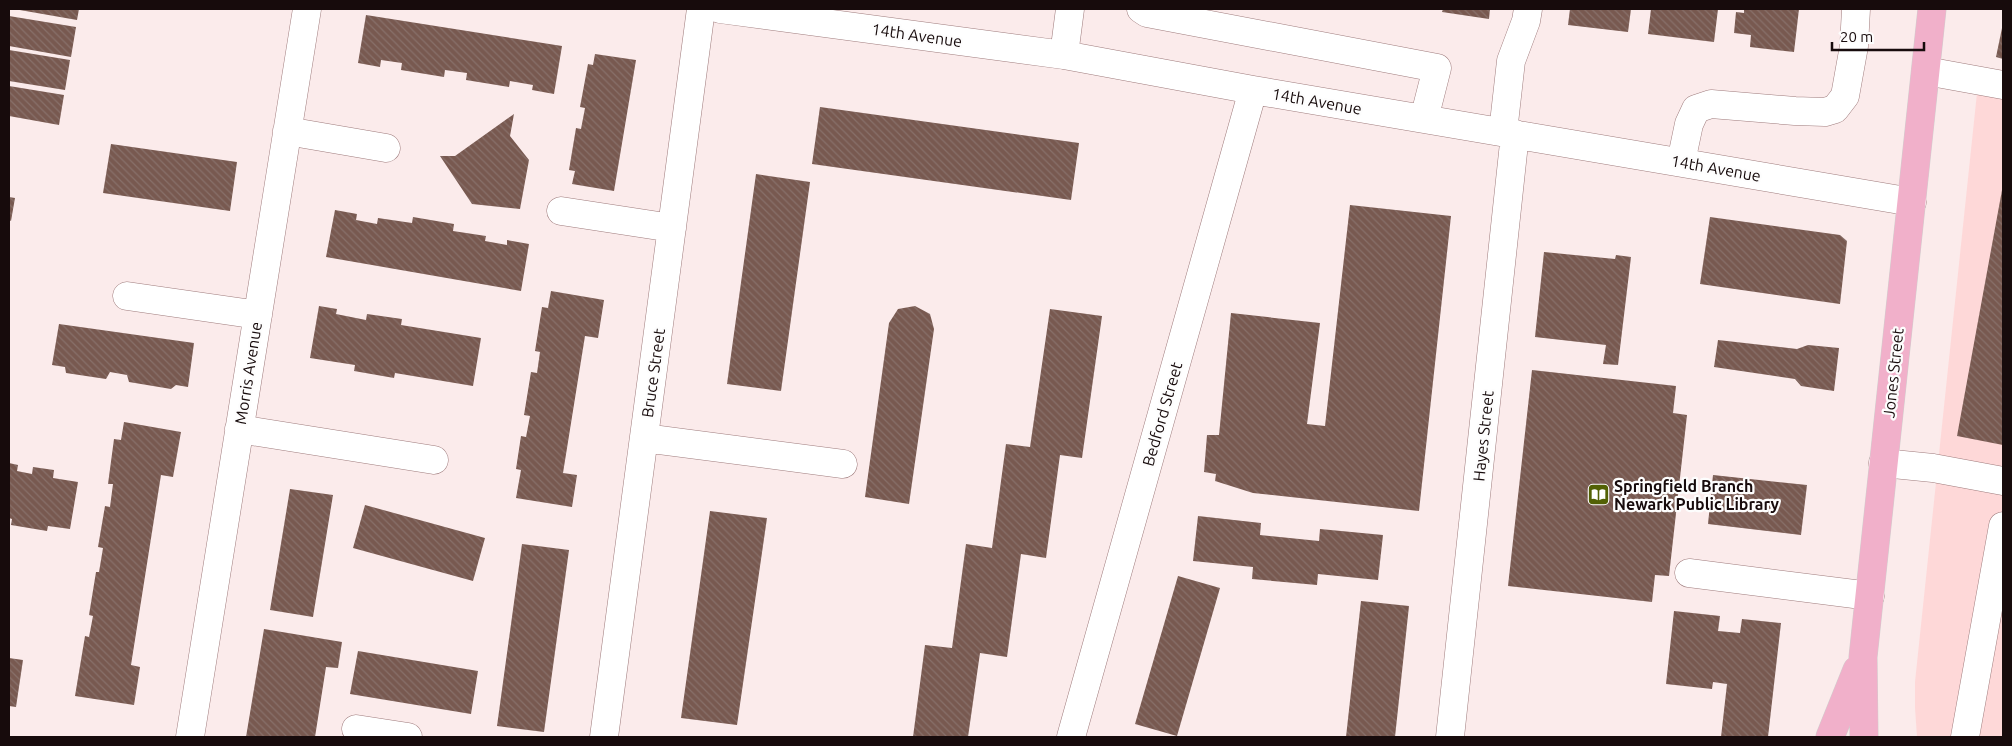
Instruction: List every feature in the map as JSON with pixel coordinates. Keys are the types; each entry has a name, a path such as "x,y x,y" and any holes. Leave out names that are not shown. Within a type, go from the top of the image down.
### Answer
{"main road":[{"name":"Jones Street","path":"1864,737 1863,657 1932,9"},
{"path":"1830,737 1863,657"}],"street":[{"name":"Morris Avenue","path":"190,737 307,9"},
{"name":"Bruce Street","path":"604,737 701,9"},
{"name":"14th Avenue","path":"720,9 1064,55 1253,90 1912,202"},
{"path":"1064,55 1070,9"},
{"path":"1141,9 1147,13 1437,68 1424,119"},
{"name":"Hayes Street","path":"1450,737 1509,133 1512,61 1526,21 1528,9"},
{"path":"1681,162 1689,124 1696,109 1711,104 1795,112 1825,112 1835,109 1845,96 1854,46 1856,9"},
{"path":"1926,71 2003,85"},
{"name":"Bedford Street","path":"1071,737 1253,90"},
{"path":"288,131 386,148"},
{"path":"561,211 672,228"},
{"path":"127,296 258,315"},
{"path":"239,430 434,460"},
{"path":"644,438 843,464"},
{"path":"1883,464 1933,468 2003,481"},
{"path":"1965,737 2003,526"},
{"path":"1690,573 1870,596"},
{"path":"356,729 408,737"}],"shaded area":[{"path":"1979,74 2003,79 2003,737 1917,737 1915,682"}],"building":[{"path":"14,9 79,9 77,20"},
{"path":"1443,9 1490,9 1489,19 1442,12"},
{"path":"1570,9 1631,9 1628,32 1568,25"},
{"path":"1651,9 1718,9 1714,42 1648,34"},
{"path":"1744,9 1799,9 1794,52 1750,47 1751,35 1734,33 1736,12 1744,13"},
{"path":"366,15 562,46 554,94 532,90 533,85 510,81 509,87 466,80 467,73 445,70 444,77 401,70 402,63 381,60 380,67 358,63"},
{"path":"9,16 76,27 71,57 9,46"},
{"path":"2003,28 2003,59 1996,57"},
{"path":"9,50 70,60 65,90 9,81"},
{"path":"595,54 636,60 614,191 572,184 575,171 569,170 576,128 581,129 585,108 580,107 588,64 593,65"},
{"path":"9,86 64,95 59,125 9,116"},
{"path":"820,107 1079,143 1071,200 812,164"},
{"path":"514,114 510,136 529,160 520,209 472,204 440,156 455,156"},
{"path":"111,144 237,162 230,211 103,193"},
{"path":"756,174 810,182 781,391 727,384"},
{"path":"2003,190 2003,445 1957,436"},
{"path":"9,197 15,198 11,221 9,220"},
{"path":"1350,205 1451,216 1419,511 1253,493 1215,481 1216,474 1204,472 1207,435 1219,435 1231,313 1320,323 1307,424 1325,426"},
{"path":"335,210 357,214 356,220 377,224 378,218 412,223 413,217 454,224 453,231 486,236 485,241 507,245 507,240 529,244 521,291 326,257"},
{"path":"1710,217 1840,235 1847,241 1840,304 1700,284"},
{"path":"1544,252 1615,259 1616,255 1631,257 1618,365 1603,364 1606,345 1535,337"},
{"path":"551,291 604,300 598,338 585,336 563,473 577,475 572,507 516,498 521,470 516,469 521,436 526,437 530,416 524,415 531,372 537,373 540,352 535,351 542,307 548,308"},
{"path":"319,306 337,309 336,314 366,320 367,314 402,319 401,325 481,338 473,386 395,373 394,378 354,371 355,365 310,358"},
{"path":"915,306 930,314 934,329 909,504 865,497 889,323 898,309"},
{"path":"1050,309 1102,316 1082,458 1060,455 1046,558 1021,554 1007,657 980,653 968,737 913,737 925,645 952,648 966,544 992,548 1006,444 1030,447"},
{"path":"59,324 194,343 188,387 176,385 171,389 129,382 127,375 110,372 106,379 66,373 65,367 52,365"},
{"path":"1718,340 1797,349 1808,345 1839,348 1834,391 1801,386 1795,379 1714,367"},
{"name":"Springfield Branch Newark Public Library","path":"1532,370 1676,386 1673,413 1687,415 1669,576 1655,575 1652,602 1508,586"},
{"path":"124,422 181,432 173,477 161,475 131,665 140,667 134,705 75,696 85,636 89,637 93,616 89,615 96,572 99,572 103,548 98,547 105,506 110,507 113,484 108,484 114,439 121,440"},
{"path":"9,463 18,465 17,471 32,474 33,467 54,470 53,478 78,482 70,529 48,526 47,531 11,525 12,519 9,518"},
{"path":"1713,475 1807,485 1801,535 1708,524"},
{"path":"290,489 333,495 313,617 270,610"},
{"path":"365,505 485,538 473,581 353,548"},
{"path":"710,511 767,518 737,725 681,718"},
{"path":"1198,516 1261,523 1260,535 1319,541 1320,529 1383,535 1378,580 1318,574 1317,585 1252,579 1253,567 1193,561"},
{"path":"522,544 569,550 544,732 497,726"},
{"path":"1178,576 1220,588 1177,736 1135,724"},
{"path":"1361,601 1409,606 1395,737 1346,737"},
{"path":"1674,611 1720,616 1718,631 1740,633 1742,619 1781,623 1768,737 1721,737 1727,684 1713,682 1712,689 1666,684"},
{"path":"264,629 342,642 338,668 326,667 315,737 246,737"},
{"path":"358,651 478,671 471,714 350,694"},
{"path":"9,658 23,660 16,707 9,706"}],"place":[{"name":"Springfield Branch Newark Public Library","path":"1598,495"}]}
